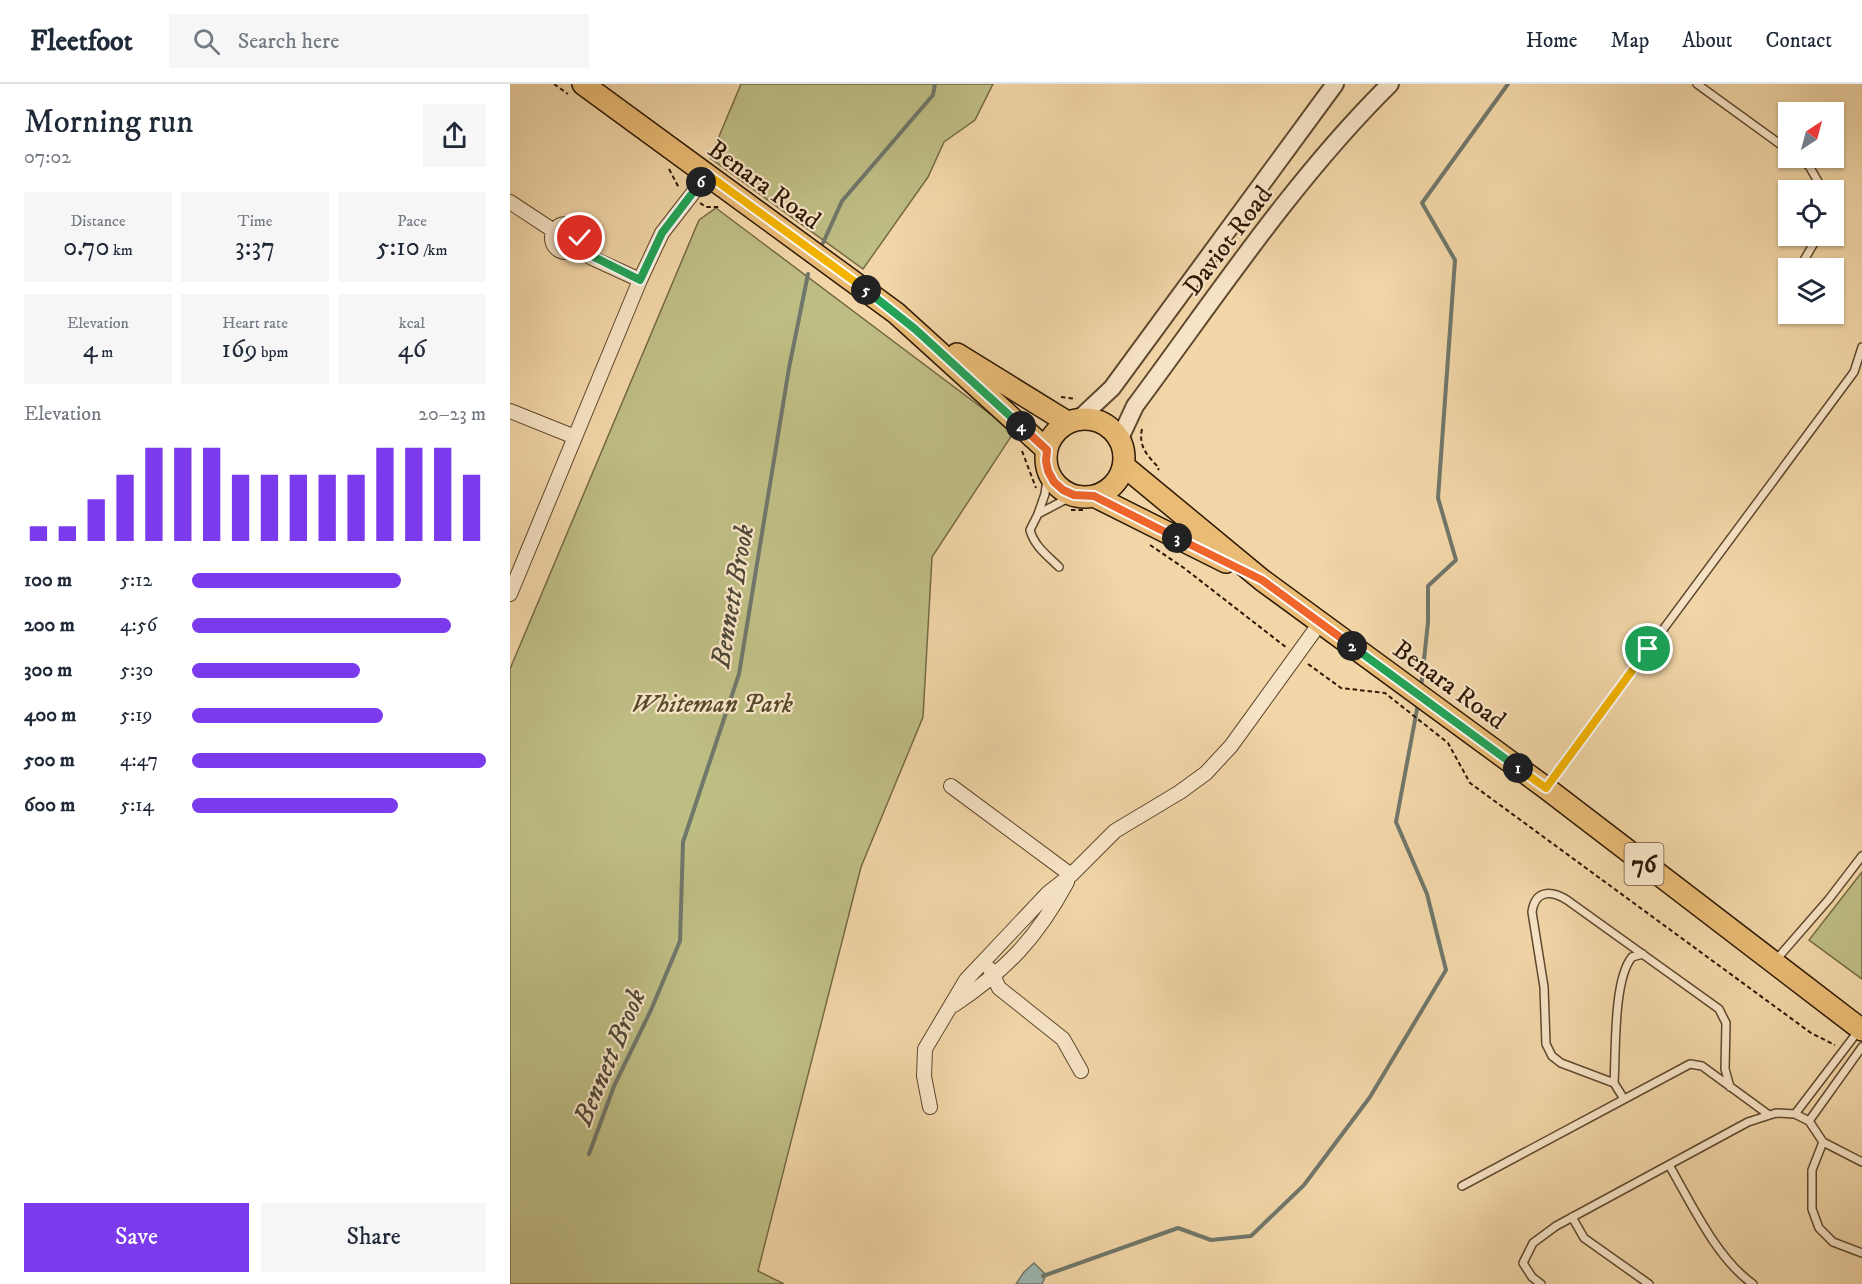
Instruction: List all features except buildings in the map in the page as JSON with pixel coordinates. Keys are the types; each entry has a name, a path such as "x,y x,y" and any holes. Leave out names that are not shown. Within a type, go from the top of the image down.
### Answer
{"main road":[{"name":"Benara Road","path":"583,84 896,313 1047,460"},
{"name":"Benara Road","path":"915,329 1076,414"},
{"name":"76","path":"1076,414 1102,422 1120,438"},
{"path":"1047,460 1050,439 1076,414"},
{"path":"1084,496 1105,492 1120,476 1124,466 1120,438"},
{"name":"76","path":"1047,460 1054,482 1063,490 1084,496"},
{"name":"Benara Road","path":"1124,466 1262,580 1320,622 1416,701 1546,788 1773,963 1861,1035"},
{"name":"Benara Road","path":"1084,496 1262,580"}],"street":[{"name":"Daviot Road","path":"1076,414 1112,388 1335,84"},
{"name":"Daviot Road","path":"1120,438 1135,406 1303,181 1353,121 1390,84"},
{"path":"510,593 640,280 662,233 707,174"},
{"path":"510,201 554,231 562,225 573,226 580,238 577,247 592,258 640,280"},
{"path":"510,411 575,437"},
{"path":"930,1107 924,1076 925,1049 966,980 1048,893 1071,875 1115,831 1180,792 1206,773 1231,746 1320,622"},
{"path":"951,786 1071,875"},
{"path":"951,1008 994,977 1022,951 1055,905 1071,875"},
{"path":"986,959 999,988 1063,1039 1081,1071"}],"lane":[{"path":"1697,84 1778,143"},
{"path":"1546,788 1854,372 1862,347"},
{"path":"1047,460 1045,494 1032,525 1032,537 1059,567"},
{"path":"1038,514 1084,496"},
{"path":"1773,963 1829,899 1862,856"},
{"path":"1614,1083 1561,1063 1547,1048 1545,987 1532,918 1534,902 1544,894 1556,893 1719,1009 1726,1023 1725,1069 1730,1087"},
{"path":"1624,1099 1614,1083 1616,1026 1621,986 1628,961 1632,957 1643,954"},
{"path":"1795,1113 1844,1050 1861,1035"},
{"path":"1809,1121 1861,1035"},
{"path":"1462,1186 1690,1064 1702,1065 1769,1115"},
{"path":"1541,1284 1532,1277 1523,1263 1533,1243 1556,1226 1748,1122 1776,1113 1795,1113 1809,1121 1823,1142 1862,1162"},
{"path":"1823,1142 1812,1170 1812,1209 1819,1228 1833,1242 1862,1253"},
{"path":"1669,1165 1723,1255 1739,1275 1753,1284"},
{"path":"1572,1217 1584,1238 1649,1284"}],"path":[{"path":"1060,397 1076,414"},
{"path":"1135,406 1145,413 1141,435 1145,453 1159,468 1147,485"},
{"path":"1416,701 1421,720 1448,743 1470,783 1811,1033 1844,1050"}],"green space":[{"path":"741,84 993,84 975,120 944,142 928,177 863,269 710,158"},
{"name":"Whiteman Park","path":"716,208 1014,432 932,557 923,717 861,867 758,1271 784,1284 510,1284 510,669 699,220"},
{"path":"1862,872 1862,979 1809,940"}],"water":[{"path":"1034,1263 1046,1275 1042,1284 1016,1284 1024,1272"}],"waterway":[{"name":"Bennett Brook","path":"823,243 842,201 933,95 935,84"},
{"path":"1421,688 1428,622 1428,586 1456,560 1438,498 1455,260 1422,203 1508,84"},
{"name":"Bennett Brook","path":"589,1154 614,1086 651,1010 680,941 683,842 739,674 789,368 808,274"},
{"path":"1043,1276 1178,1228 1211,1240 1251,1236 1304,1185 1370,1097 1446,970 1427,894 1396,822 1418,704"}],"route":[{"path":"580,238 577,247 592,258 640,280 662,233 707,174 915,329 1047,450 1048,471 1054,482 1063,490 1084,497 1094,496 1262,580 1546,788 1648,649"}]}
